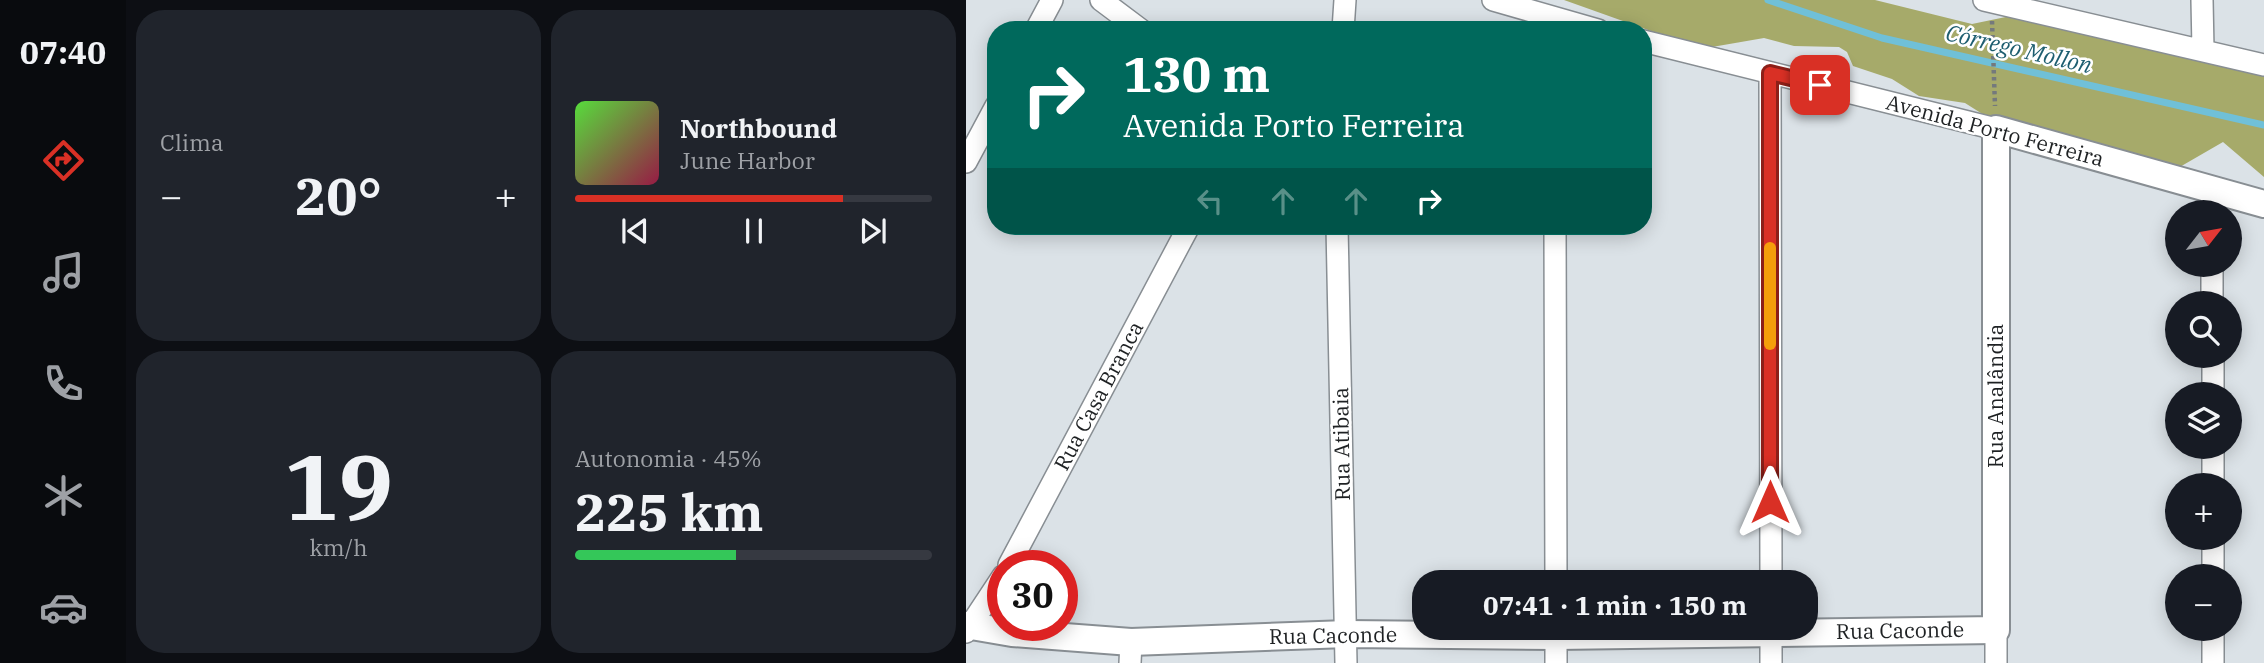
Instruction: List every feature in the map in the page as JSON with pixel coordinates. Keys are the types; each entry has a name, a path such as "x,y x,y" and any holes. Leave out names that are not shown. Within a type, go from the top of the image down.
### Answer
{"street":[{"path":"1041,21 1052,0"},
{"path":"1101,0 1129,21"},
{"path":"1344,21 1345,0"},
{"path":"1493,0 1546,21"},
{"path":"2202,0 2203,49"},
{"path":"1989,1 2264,65"},
{"name":"Avenida Porto Ferreira","path":"1652,43 1996,129 2209,200"},
{"path":"1770,73 1770,570"},
{"path":"966,162 987,123"},
{"name":"Rua Analândia","path":"1996,129 1996,663"},
{"name":"Avenida Porto Ferreira","path":"2242,203 2264,204"},
{"name":"Rua Casa Branca","path":"1017,550 1184,235"},
{"name":"Rua Atibaia","path":"1337,235 1346,663"},
{"path":"1555,235 1556,570"},
{"path":"968,628 987,600"},
{"name":"Rua Caconde","path":"968,628 1130,652 1347,634 1412,633"},
{"name":"Rua Caconde","path":"1818,631 1996,629"},
{"path":"1556,640 1556,663"},
{"path":"1770,640 1771,663"},
{"path":"2213,641 2214,663"}],"path":[{"path":"1993,36 1995,95"}],"green space":[{"path":"1564,0 1875,0 1972,24 2025,13 2264,62 2264,177 2223,142 2178,168 1995,122 1965,103 1919,96 1892,79 1853,66 1847,52 1839,47 1794,46 1764,38 1712,47 1693,46 1652,31 1652,21 1623,21"}],"waterway":[{"name":"Córrego Mollon","path":"1768,0 1882,38 2264,125"}],"slow traffic":[{"path":"1770,248 1770,344"}],"route":[{"path":"1770,502 1770,73 1820,85"}]}
